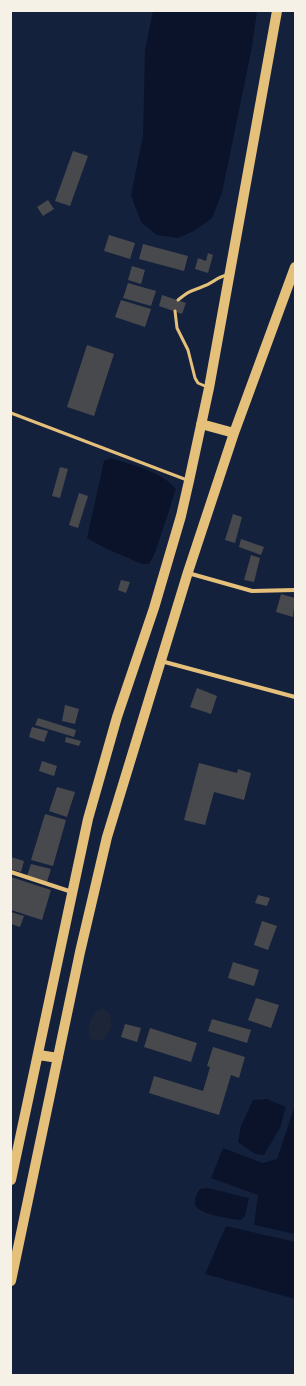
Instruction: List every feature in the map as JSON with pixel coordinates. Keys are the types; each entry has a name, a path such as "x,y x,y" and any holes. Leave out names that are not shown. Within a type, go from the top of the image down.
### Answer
{"highway":[{"path":"11,1180 39,1055 88,819 117,717 154,608 181,516 189,481 230,274 277,11"},
{"path":"11,1281 107,837 188,572 234,433 295,267"},
{"path":"201,424 234,433"},
{"path":"39,1055 58,1058"}],"street":[{"path":"188,572 252,591 295,590"},
{"path":"160,661 295,697"},
{"path":"11,872 72,892"}],"lane":[{"path":"178,300 190,290 205,286 217,278 230,274"},
{"path":"175,311 177,328 188,350 195,378 198,383 208,388"},
{"path":"11,413 189,481"}],"shaded area":[{"path":"153,11 257,11 252,47 222,193 212,218 194,231 178,238 157,235 141,222 131,195 143,136 145,50"},
{"path":"111,458 154,473 170,483 176,489 155,553 149,564 142,564 105,548 87,538 104,461"},
{"path":"102,1009 107,1011 110,1015 111,1025 107,1035 100,1041 91,1039 89,1035 89,1026 92,1017"},
{"path":"267,1099 286,1107 280,1128 264,1155 255,1154 238,1142 241,1126 253,1100"},
{"path":"295,1105 295,1234 254,1225 258,1195 211,1178 223,1148 263,1163 277,1159"},
{"path":"208,1188 249,1198 245,1216 241,1220 207,1213 197,1208 195,1198 198,1192 200,1189"},
{"path":"226,1226 295,1242 295,1299 205,1274"}],"building":[{"path":"73,151 88,156 70,206 55,201"},
{"path":"48,200 54,209 43,216 37,207"},
{"path":"109,235 135,243 130,259 104,251"},
{"path":"143,244 188,256 184,271 139,259"},
{"path":"208,253 213,255 208,273 195,269 198,258 206,261"},
{"path":"132,266 145,270 141,284 128,280"},
{"path":"128,283 156,291 151,306 123,298"},
{"path":"162,295 186,303 182,314 159,306"},
{"path":"121,300 151,309 145,327 115,317"},
{"path":"87,345 114,354 94,416 67,407"},
{"path":"60,467 68,469 60,498 52,496"},
{"path":"79,493 88,496 78,528 69,525"},
{"path":"233,514 242,517 235,543 225,540"},
{"path":"241,539 264,547 261,555 239,547"},
{"path":"251,555 260,558 254,582 244,580"},
{"path":"121,580 130,582 126,593 118,590"},
{"path":"281,594 295,598 293,617 276,612"},
{"path":"197,688 217,696 211,714 190,707"},
{"path":"65,705 79,709 75,724 62,721"},
{"path":"38,718 76,730 74,737 35,725"},
{"path":"32,727 48,731 44,742 29,737"},
{"path":"66,737 81,741 79,746 65,742"},
{"path":"42,761 57,766 54,776 39,771"},
{"path":"199,763 237,773 238,769 251,773 244,800 214,792 205,825 184,820"},
{"path":"57,787 75,792 67,817 49,811"},
{"path":"45,814 66,820 53,866 31,860"},
{"path":"11,857 24,861 21,872 11,869"},
{"path":"31,864 51,869 47,882 27,876"},
{"path":"11,877 51,890 42,920 11,910"},
{"path":"258,895 270,898 267,906 255,903"},
{"path":"11,912 24,916 20,927 11,924"},
{"path":"262,921 277,926 268,950 254,945"},
{"path":"233,962 259,970 254,986 228,978"},
{"path":"256,998 279,1005 271,1028 248,1020"},
{"path":"212,1019 251,1030 247,1043 208,1031"},
{"path":"125,1024 141,1028 137,1042 121,1037"},
{"path":"150,1028 197,1043 191,1062 144,1047"},
{"path":"213,1047 245,1057 239,1078 231,1075 219,1115 149,1093 154,1076 203,1091 210,1067 207,1066"}]}
